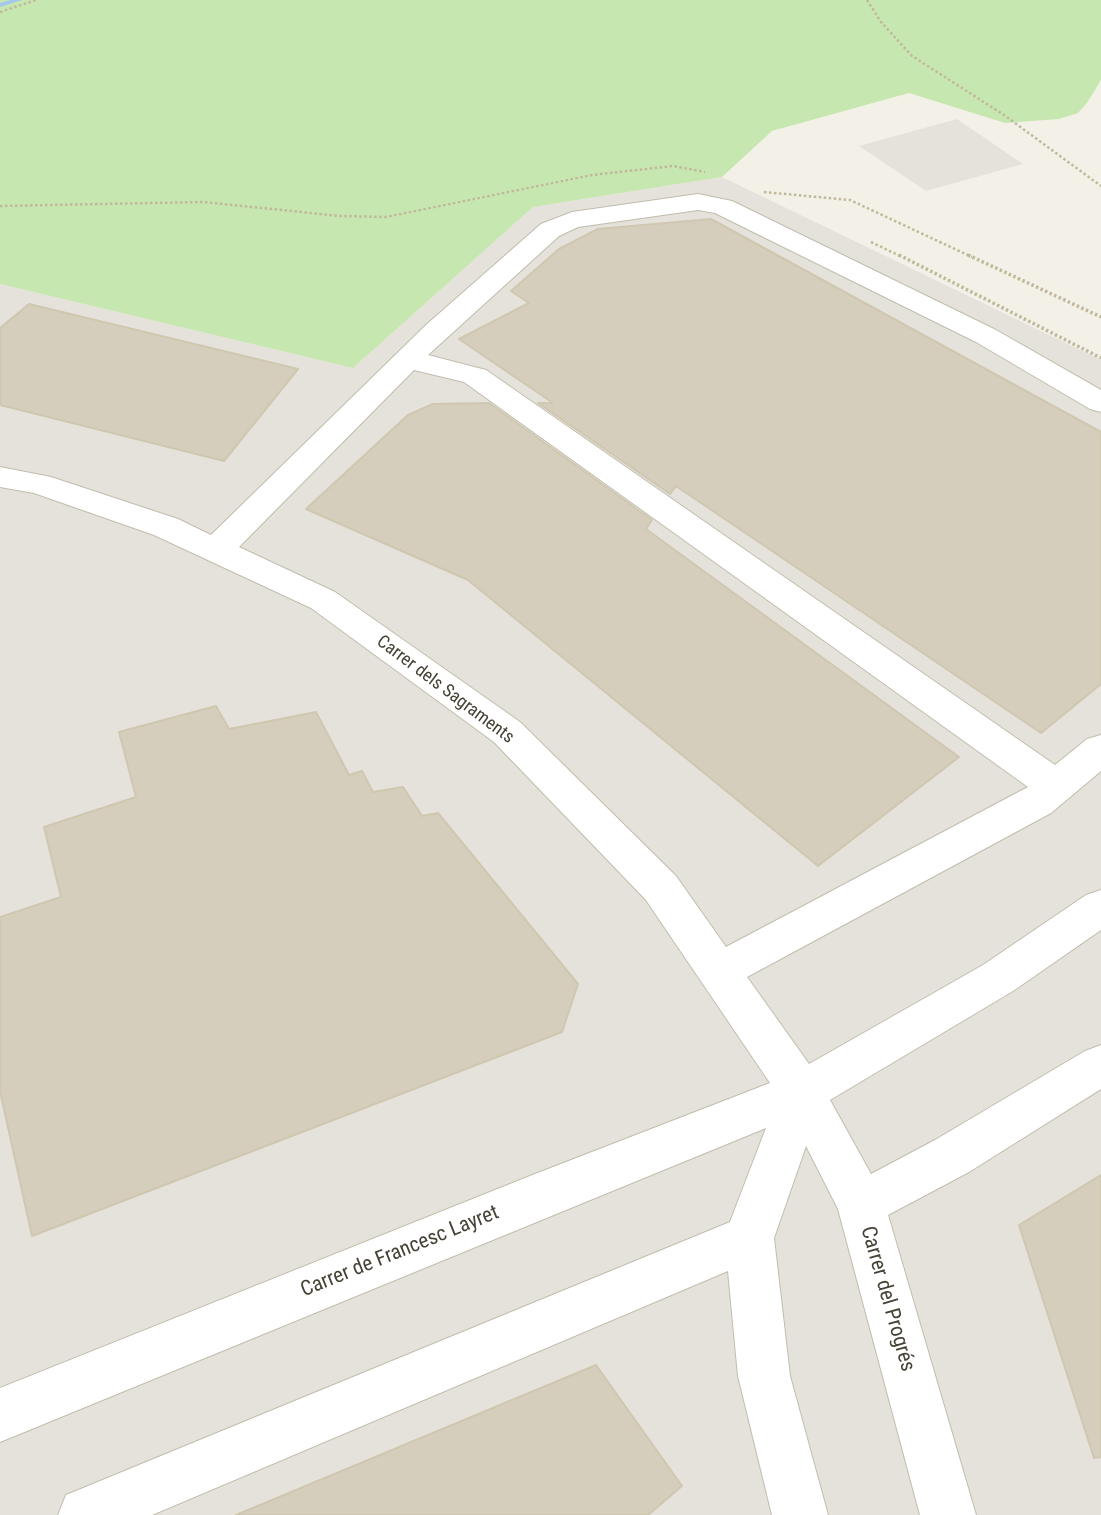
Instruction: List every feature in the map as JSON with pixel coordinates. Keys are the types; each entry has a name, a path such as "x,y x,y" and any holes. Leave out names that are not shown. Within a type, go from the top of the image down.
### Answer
{"street":[{"path":"218,549 408,359 550,230 572,220 698,202 711,204 737,213 986,336 1101,403"},
{"path":"408,359 474,376 1056,786"},
{"name":"Carrer dels Sagraments","path":"0,477 40,484 166,527 323,600 507,733 661,888 802,1092"},
{"path":"719,972 1037,802 1101,749"},
{"name":"Carrer de Francesc Layret","path":"0,1415 552,1190 802,1092 998,978 1101,907"},
{"path":"861,1203 952,1156 1101,1065"},
{"path":"800,1515 764,1376 749,1238 802,1092"},
{"name":"Carrer del Progrés","path":"802,1092 861,1203 948,1515"},
{"path":"86,1515 749,1238"}],"path":[{"path":"0,12 36,0"},
{"path":"867,0 881,22 912,56 1004,115 1101,186"},
{"path":"0,206 193,202 363,218 386,217 554,182 628,170 673,166 710,174"},
{"path":"760,192 791,192 850,200 1101,317"}],"shaded area":[{"path":"957,119 1023,164 926,191 859,146"},
{"path":"722,177 1101,360 1101,1515 0,1515 0,284 353,368 533,207"}],"green space":[{"path":"0,0 1101,0 1101,80 1078,113 1059,119 1005,123 909,93 772,131 722,177 533,207 353,368 0,284"}],"building":[{"path":"711,219 1101,432 1101,684 1041,733 676,486 670,494 538,403 553,403 459,339 529,303 511,291 559,249 598,229"},
{"path":"29,304 298,369 224,461 0,405 0,328"},
{"path":"489,403 652,520 646,529 959,757 818,866 468,580 306,509 408,415 433,404"},
{"path":"216,706 229,729 316,712 349,775 362,771 373,792 403,787 422,816 438,813 578,984 562,1032 32,1236 0,1091 0,917 61,897 44,827 136,797 119,732"},
{"path":"1101,1175 1101,1457 1094,1458 1019,1225"},
{"path":"596,1365 682,1486 648,1515 236,1515"}],"waterway":[{"path":"0,5 19,0"}]}
